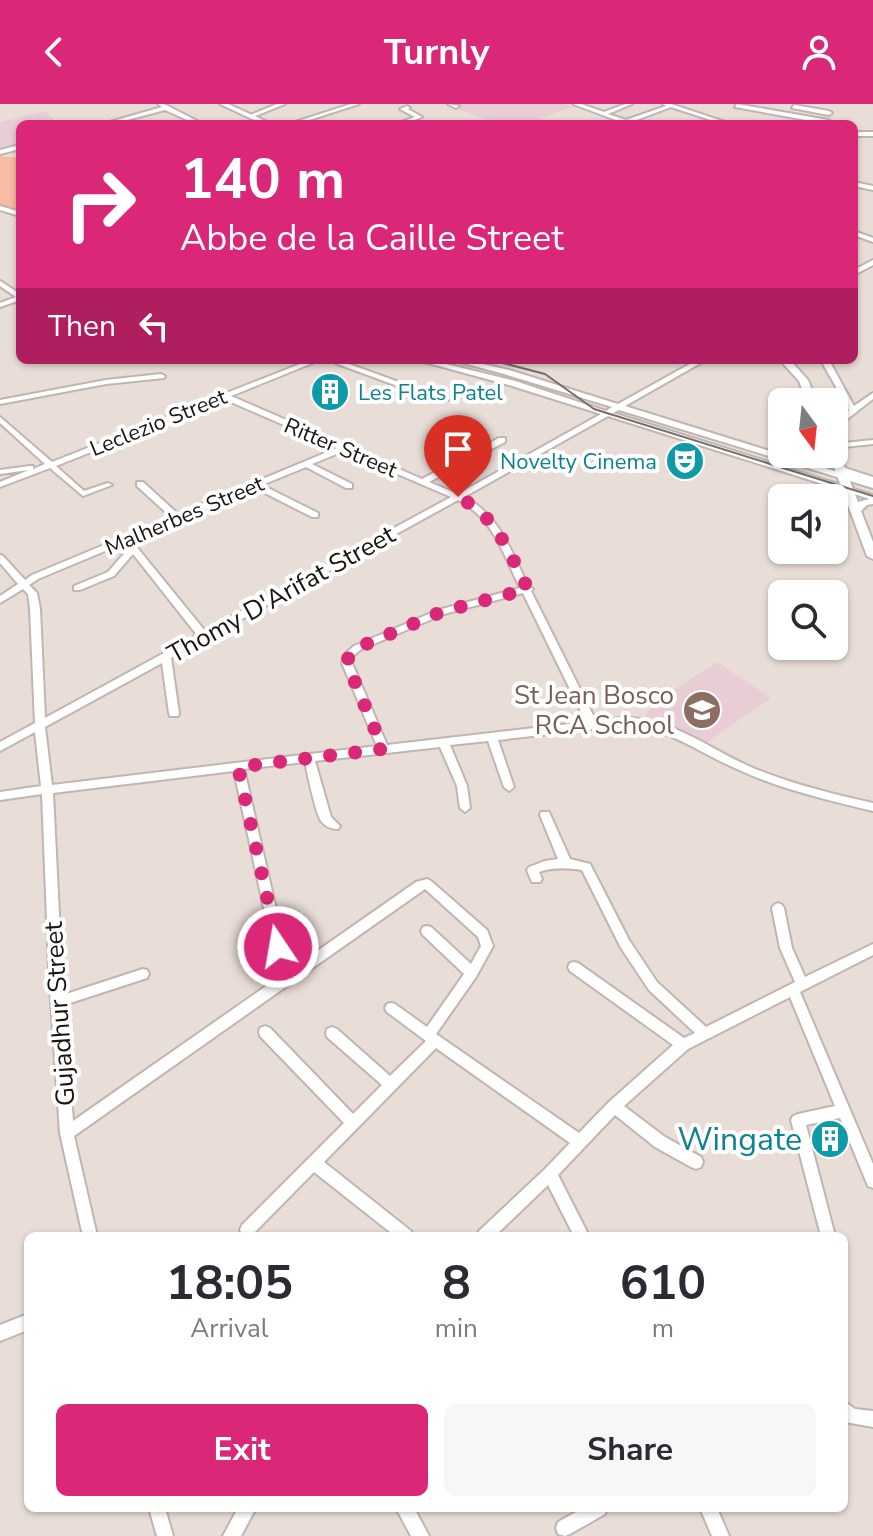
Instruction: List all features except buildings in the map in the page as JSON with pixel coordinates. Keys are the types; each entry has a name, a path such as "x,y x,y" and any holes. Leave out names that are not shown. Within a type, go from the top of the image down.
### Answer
{"main road":[{"path":"223,104 260,120"},
{"path":"789,364 806,388"},
{"path":"838,468 845,484"},
{"path":"840,473 873,480"},
{"path":"848,493 873,554"},
{"path":"855,511 863,503 873,500"}],"street":[{"path":"251,116 282,104"},
{"path":"306,120 356,104"},
{"path":"576,104 617,120"},
{"path":"604,114 629,104"},
{"path":"828,120 831,104"},
{"path":"630,120 668,105 715,120"},
{"path":"737,106 812,120"},
{"path":"790,106 829,113"},
{"path":"119,120 162,107 191,120"},
{"path":"407,108 403,109 419,117 410,120"},
{"name":"Leclezio Street","path":"0,485 306,364"},
{"path":"342,364 444,400"},
{"path":"437,364 512,383 828,484"},
{"path":"473,364 840,473 873,486"},
{"name":"Thomy D'Arifat Street","path":"0,747 695,364"},
{"path":"827,364 853,410"},
{"path":"0,402 106,382 161,376"},
{"path":"848,413 873,395"},
{"name":"Ritter Street","path":"224,396 476,506 494,526 528,589 592,724"},
{"path":"0,419 83,494 108,485"},
{"path":"422,482 502,440"},
{"path":"848,445 873,442"},
{"name":"Malherbes Street","path":"0,600 25,584 126,539 344,448"},
{"path":"306,464 349,486"},
{"path":"0,472 50,465"},
{"path":"140,484 177,518"},
{"path":"255,485 315,515"},
{"path":"848,490 873,500"},
{"path":"126,539 204,637"},
{"path":"77,588 111,574 134,548"},
{"path":"0,558 25,584"},
{"name":"Gujadhur Street","path":"25,584 32,593 35,609 67,1133 89,1232"},
{"path":"383,749 347,663 349,655 357,648 441,612 528,589"},
{"path":"166,657 174,713"},
{"path":"0,796 629,721 654,723 673,729 753,771 873,807"},
{"path":"492,737 509,787"},
{"path":"444,743 462,786 465,808"},
{"path":"309,759 326,819 334,826"},
{"path":"238,767 285,977"},
{"path":"545,815 566,864"},
{"path":"536,879 535,868 566,864 586,867 625,944 653,986 703,1032"},
{"path":"67,1133 285,977 420,885 427,884 486,940 487,946 431,1038 247,1230"},
{"path":"778,908 782,938 798,987 844,1111 866,1148 873,1181"},
{"path":"427,931 472,973"},
{"path":"488,1232 550,1174 614,1106 683,1045 703,1032 873,949"},
{"path":"574,967 683,1045"},
{"path":"57,1002 143,974"},
{"path":"391,1008 579,1141"},
{"path":"265,1032 352,1122"},
{"path":"332,1033 390,1084"},
{"path":"614,1106 660,1142 696,1162"},
{"path":"827,1232 798,1120 844,1111"},
{"path":"313,1162 401,1232"},
{"path":"550,1174 580,1232"},
{"path":"0,1333 24,1324"},
{"path":"848,1413 873,1419"},
{"path":"158,1512 165,1536"},
{"path":"231,1536 246,1512"},
{"path":"406,1512 421,1536"},
{"path":"564,1528 592,1512"},
{"path":"710,1512 721,1536"}],"shaded area":[{"path":"448,104 564,104 572,107 541,118 545,120 486,120"},
{"path":"47,111 54,120 16,120 16,146 0,150 0,122"},
{"path":"0,156 16,158 16,210 0,205"},
{"name":"St Jean Bosco RCA School","path":"717,662 771,698 706,743 644,718 655,702"}],"tram line":[{"path":"506,364 545,374 594,409 873,496"}],"place":[{"name":"Les Flats Patel","path":"330,392"},
{"name":"Novelty Cinema","path":"685,461"},
{"name":"St Jean Bosco RCA School","path":"702,710"},
{"name":"Wingate","path":"830,1139"}],"route":[{"path":"278,947 238,767 383,749 347,663 349,655 357,648 441,612 528,589 485,514 458,497"}]}
